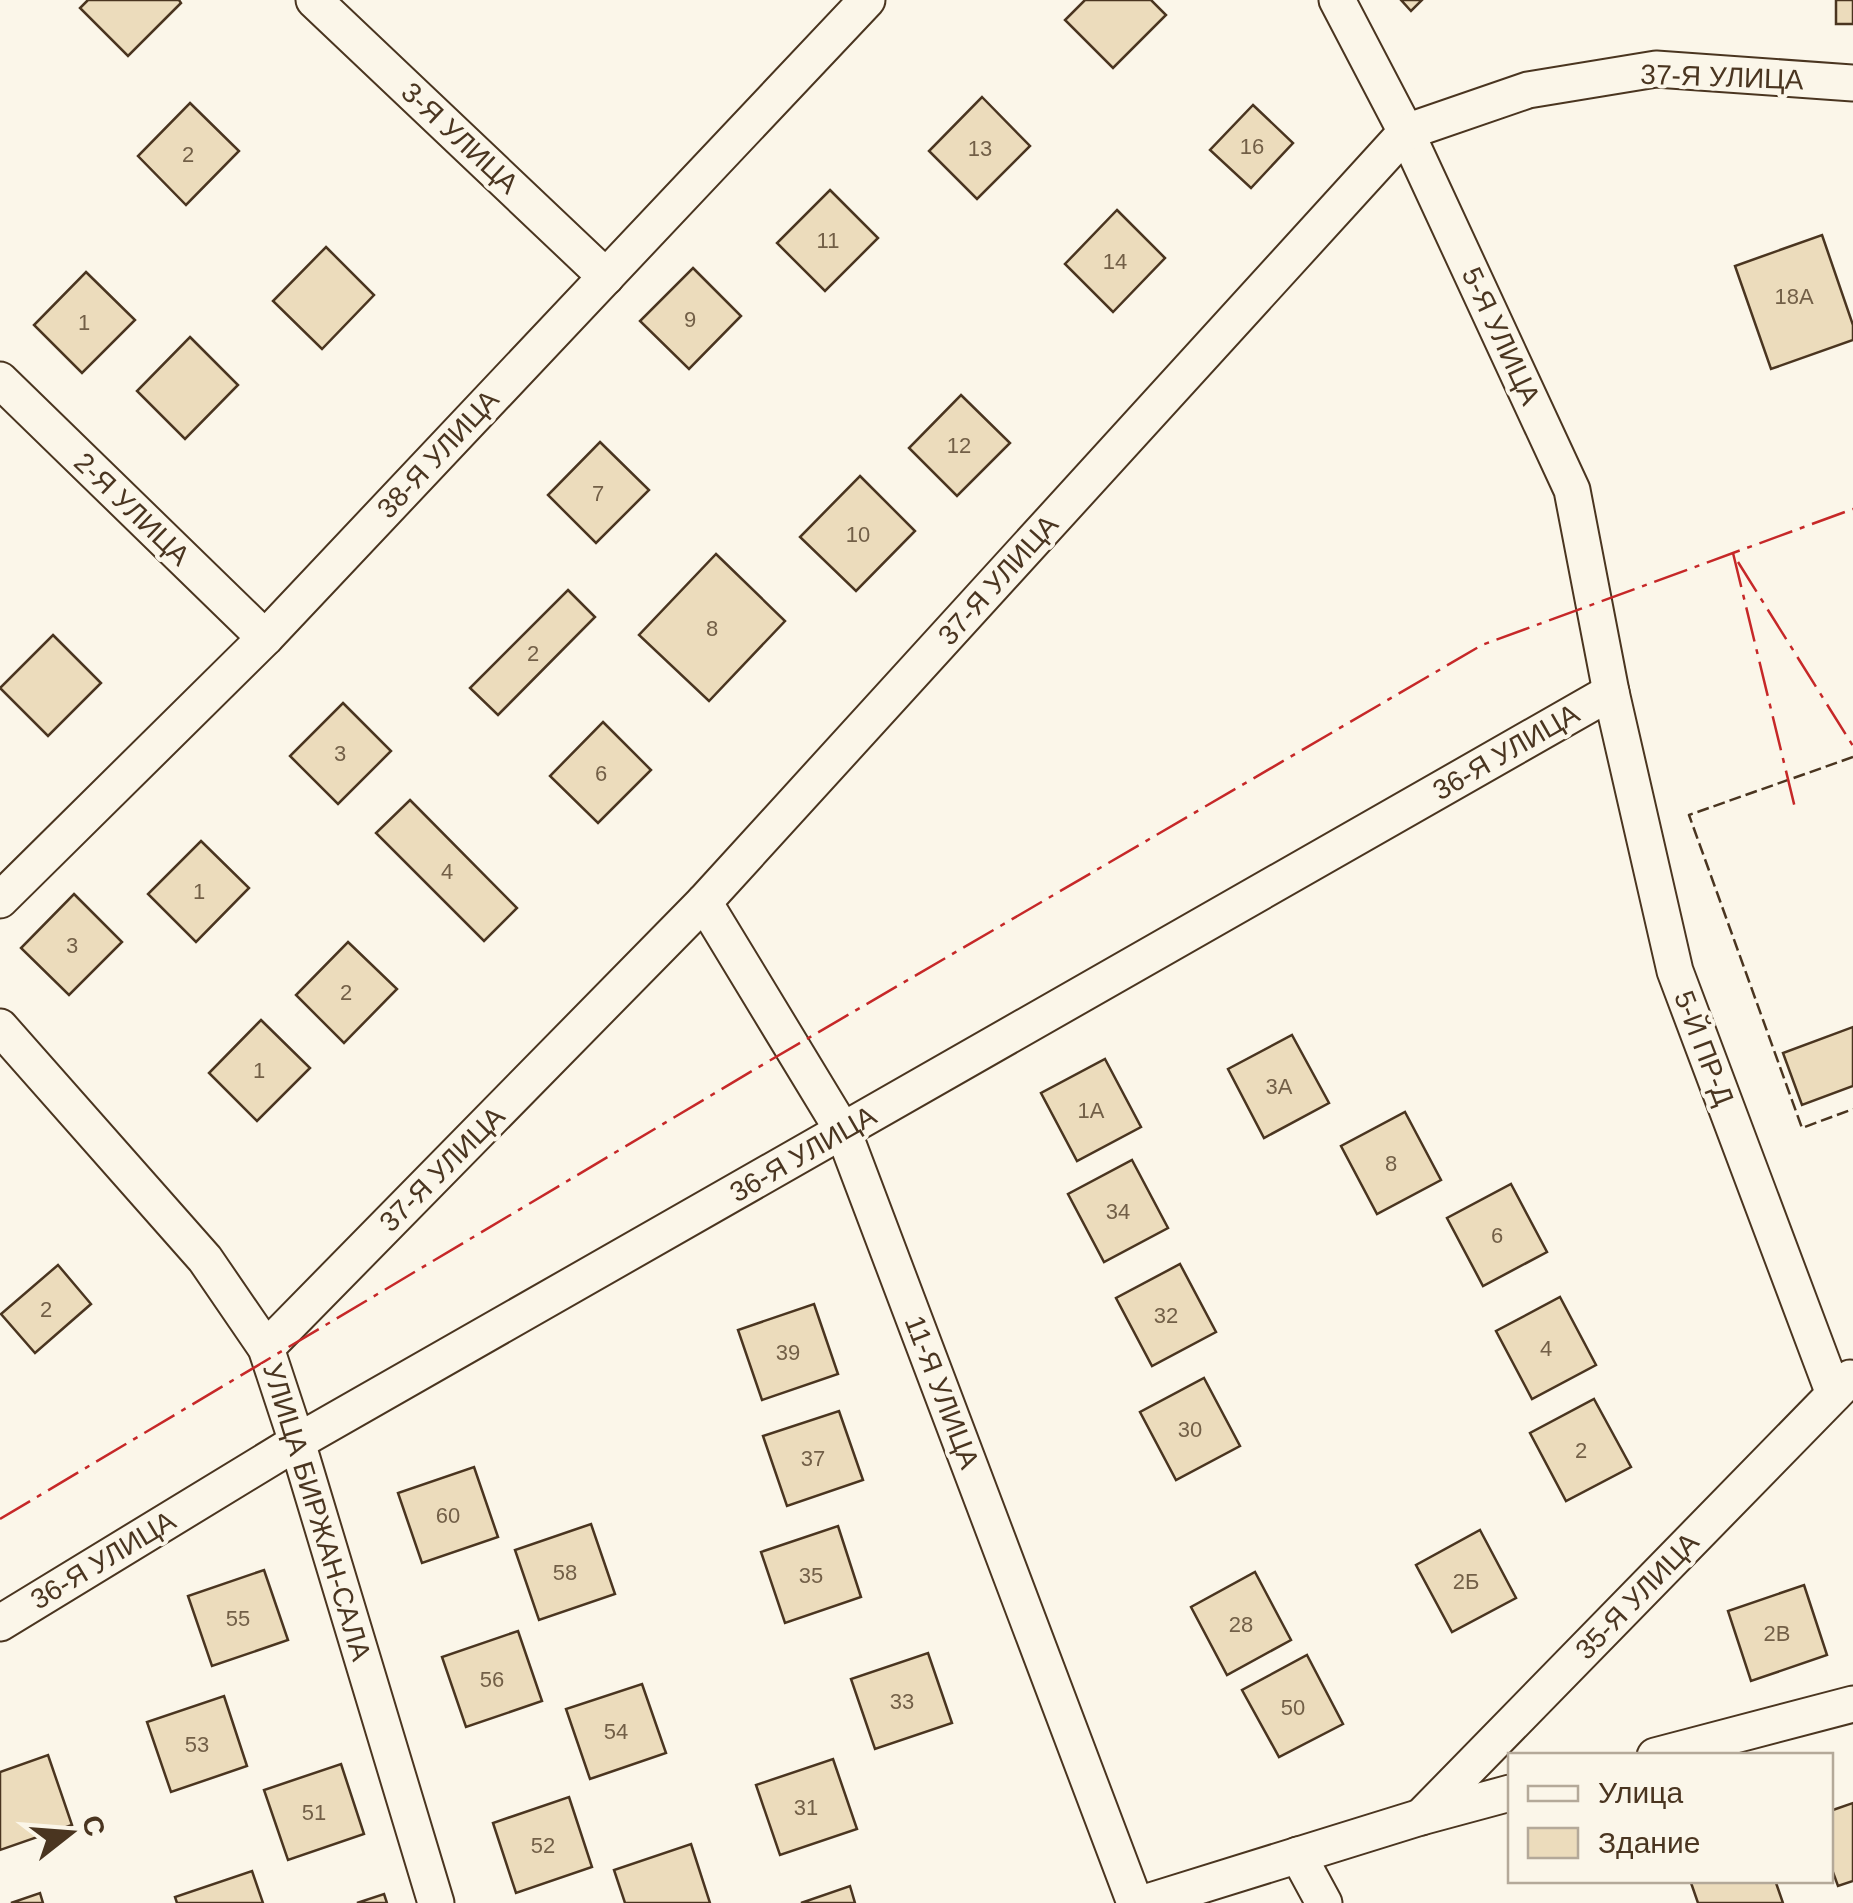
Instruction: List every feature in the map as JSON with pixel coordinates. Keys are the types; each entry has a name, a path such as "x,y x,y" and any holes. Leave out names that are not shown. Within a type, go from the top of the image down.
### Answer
{"street":[{"name":"3-Я УЛИЦА","path":"314,0 606,277"},
{"name":"38-Я УЛИЦА","path":"0,900 265,638 867,0"},
{"name":"5-Я УЛИЦА","path":"1337,0 1406,132 1572,490 1611,692"},
{"name":"37-Я УЛИЦА","path":"266,1348 704,902 1406,132 1528,90 1656,69 1853,82"},
{"name":"2-Я УЛИЦА","path":"0,380 265,638"},
{"name":"36-Я УЛИЦА","path":"0,1623 297,1442 1611,692"},
{"name":"5-Й ПР-Д","path":"1611,692 1675,971 1844,1384"},
{"name":"11-Я УЛИЦА","path":"704,902 843,1132 1135,1903"},
{"name":"УЛИЦА БИРЖАН-САЛА","path":"0,1027 205,1259 266,1348 436,1903"},
{"name":"35-Я УЛИЦА","path":"1421,1817 1844,1384"},
{"path":"1666,1753 1853,1704"},
{"path":"1144,1903 1421,1817 1508,1795"},
{"path":"1298,1855 1324,1903"}],"building":[{"path":"88,0 181,3 128,56 80,8"},
{"path":"1085,0 1151,0 1166,15 1113,68 1065,20"},
{"path":"1401,0 1422,0 1411,11"},
{"path":"1836,0 1853,0 1853,24 1836,24"},
{"path":"982,97 1030,146 977,199 929,151"},
{"path":"190,103 239,151 186,205 138,156"},
{"path":"1253,105 1293,143 1251,188 1210,150"},
{"path":"830,190 878,238 825,291 777,243"},
{"path":"1117,210 1165,258 1113,312 1065,264"},
{"path":"1822,235 1853,325 1853,340 1771,369 1735,266"},
{"path":"326,247 374,295 322,349 273,301"},
{"path":"693,268 741,316 689,369 640,321"},
{"path":"86,272 135,320 82,373 34,325"},
{"path":"190,337 238,385 185,439 137,391"},
{"path":"961,395 1010,443 957,496 909,448"},
{"path":"600,442 649,490 596,543 548,495"},
{"path":"860,476 915,531 856,591 800,537"},
{"path":"716,554 785,621 709,701 639,635"},
{"path":"568,590 595,617 498,715 470,688"},
{"path":"53,635 101,683 48,736 0,688"},
{"path":"343,703 391,751 338,804 290,756"},
{"path":"603,722 651,770 598,823 550,776"},
{"path":"410,800 517,908 484,941 376,833"},
{"path":"201,841 249,888 196,942 148,894"},
{"path":"74,894 122,942 69,995 21,948"},
{"path":"348,942 397,989 344,1043 296,995"},
{"path":"261,1020 310,1068 257,1121 209,1073"},
{"path":"1853,1027 1853,1086 1802,1105 1783,1053"},
{"path":"1292,1035 1329,1103 1264,1138 1228,1069"},
{"path":"1105,1059 1141,1127 1077,1161 1041,1093"},
{"path":"1405,1112 1441,1180 1377,1214 1341,1146"},
{"path":"1132,1160 1168,1228 1104,1262 1068,1194"},
{"path":"1511,1184 1547,1252 1483,1286 1447,1218"},
{"path":"1180,1264 1216,1332 1152,1366 1116,1298"},
{"path":"58,1265 91,1304 35,1353 1,1314"},
{"path":"1560,1297 1596,1365 1532,1399 1496,1331"},
{"path":"814,1304 838,1374 762,1400 738,1330"},
{"path":"1204,1378 1240,1446 1176,1480 1140,1412"},
{"path":"1594,1399 1631,1467 1566,1501 1530,1433"},
{"path":"839,1411 863,1480 787,1506 763,1436"},
{"path":"474,1467 498,1537 422,1563 398,1493"},
{"path":"591,1524 615,1594 539,1620 515,1550"},
{"path":"838,1526 861,1597 785,1623 761,1552"},
{"path":"1480,1530 1516,1598 1452,1632 1416,1565"},
{"path":"264,1570 288,1640 212,1666 188,1596"},
{"path":"1255,1572 1291,1640 1227,1675 1191,1607"},
{"path":"1804,1585 1827,1655 1751,1681 1728,1611"},
{"path":"518,1631 542,1701 466,1727 442,1657"},
{"path":"928,1653 952,1723 875,1749 851,1679"},
{"path":"1307,1655 1343,1724 1279,1757 1242,1690"},
{"path":"642,1684 666,1753 590,1779 566,1709"},
{"path":"224,1696 247,1766 171,1792 147,1722"},
{"path":"48,1755 72,1825 0,1850 0,1772"},
{"path":"833,1759 857,1829 780,1855 756,1785"},
{"path":"341,1764 364,1834 288,1860 264,1790"},
{"path":"569,1797 592,1867 516,1893 493,1823"},
{"path":"1853,1803 1853,1881 1838,1886 1833,1872 1833,1810"},
{"path":"691,1844 710,1903 625,1903 614,1870"},
{"path":"252,1871 263,1903 177,1903 175,1897"},
{"path":"1691,1883 1776,1883 1783,1903 1698,1903"},
{"path":"850,1886 855,1903 801,1903"},
{"path":"40,1893 43,1903 11,1903"},
{"path":"384,1894 387,1903 357,1903"}],"fence":[{"path":"1853,757 1689,815 1802,1128 1853,1109"}],"power":[{"path":"0,1519 757,1068 1482,645 1853,509"},
{"path":"1733,553 1795,808"},
{"path":"1738,562 1853,746"}]}
